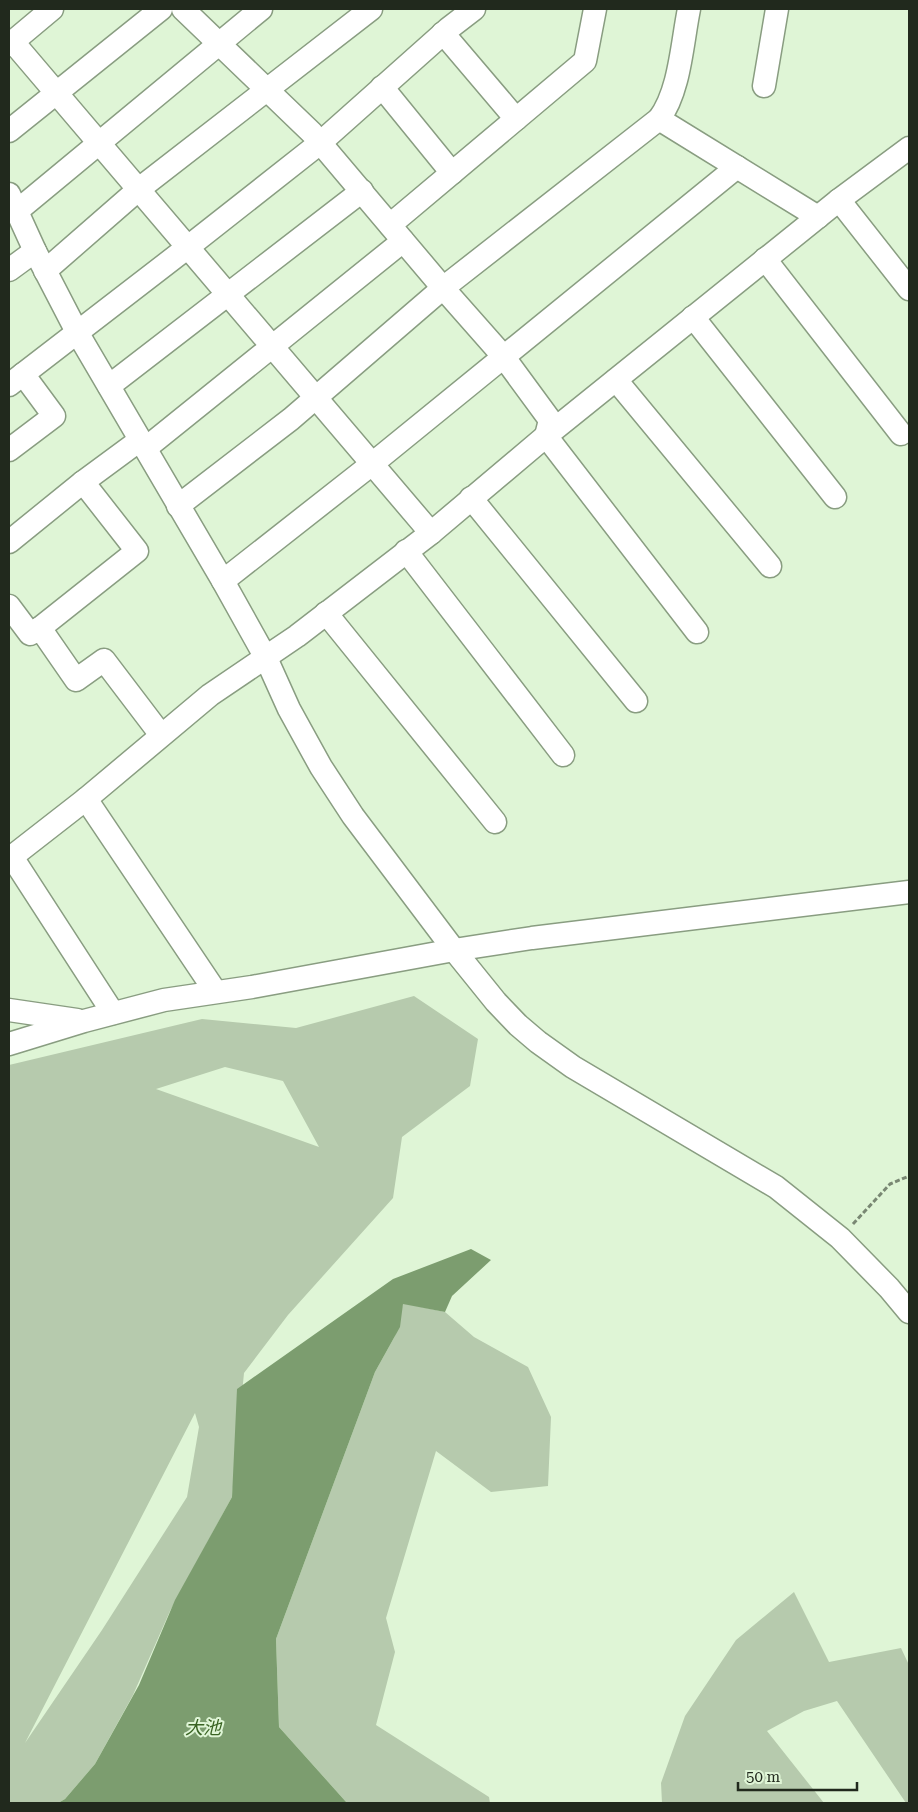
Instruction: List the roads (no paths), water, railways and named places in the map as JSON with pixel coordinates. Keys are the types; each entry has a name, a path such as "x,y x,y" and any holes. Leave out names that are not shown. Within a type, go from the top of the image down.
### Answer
{"street":[{"path":"52,9 11,43 57,92 431,532"},
{"path":"9,131 161,9"},
{"path":"184,9 320,143 503,356 550,420 546,436"},
{"path":"261,9 100,143 13,202 45,272 77,332 266,658 289,709 321,767 353,816 454,950 496,1002 518,1026 573,1067 776,1188 840,1238 889,1288 909,1312"},
{"path":"45,272 139,189 371,9"},
{"path":"9,450 54,416 16,380 320,143 443,33 474,9"},
{"path":"9,542 83,482 143,444 273,347 397,233 452,173 585,61 594,9"},
{"path":"178,506 291,419 443,288 659,119 668,108 676,76 688,9"},
{"path":"764,86 778,9"},
{"path":"443,33 516,119"},
{"path":"382,87 452,173"},
{"path":"659,119 818,217"},
{"path":"113,1014 10,858 86,798 210,695 266,658 431,532 546,436 765,259 839,200 909,148"},
{"path":"223,581 372,464 736,167"},
{"path":"109,386 362,191"},
{"path":"839,200 908,284"},
{"path":"9,270 35,251"},
{"path":"765,259 901,434"},
{"path":"693,317 835,497"},
{"path":"616,380 770,566"},
{"path":"546,436 697,632"},
{"path":"9,606 30,634 137,552 83,482"},
{"path":"471,498 636,701"},
{"path":"406,551 563,755"},
{"path":"326,613 495,822"},
{"path":"40,628 76,680 104,660 161,735"},
{"path":"86,798 215,991"},
{"path":"9,1044 84,1021 164,1000 252,987 454,950 532,938 909,892"},
{"path":"9,1010 84,1021"}],"water":[{"name":"大池","path":"471,1249 491,1260 452,1296 445,1312 403,1304 400,1327 375,1372 276,1639 279,1727 347,1803 58,1803 65,1799 95,1764 139,1685 175,1600 232,1497 237,1389 393,1279"}]}
